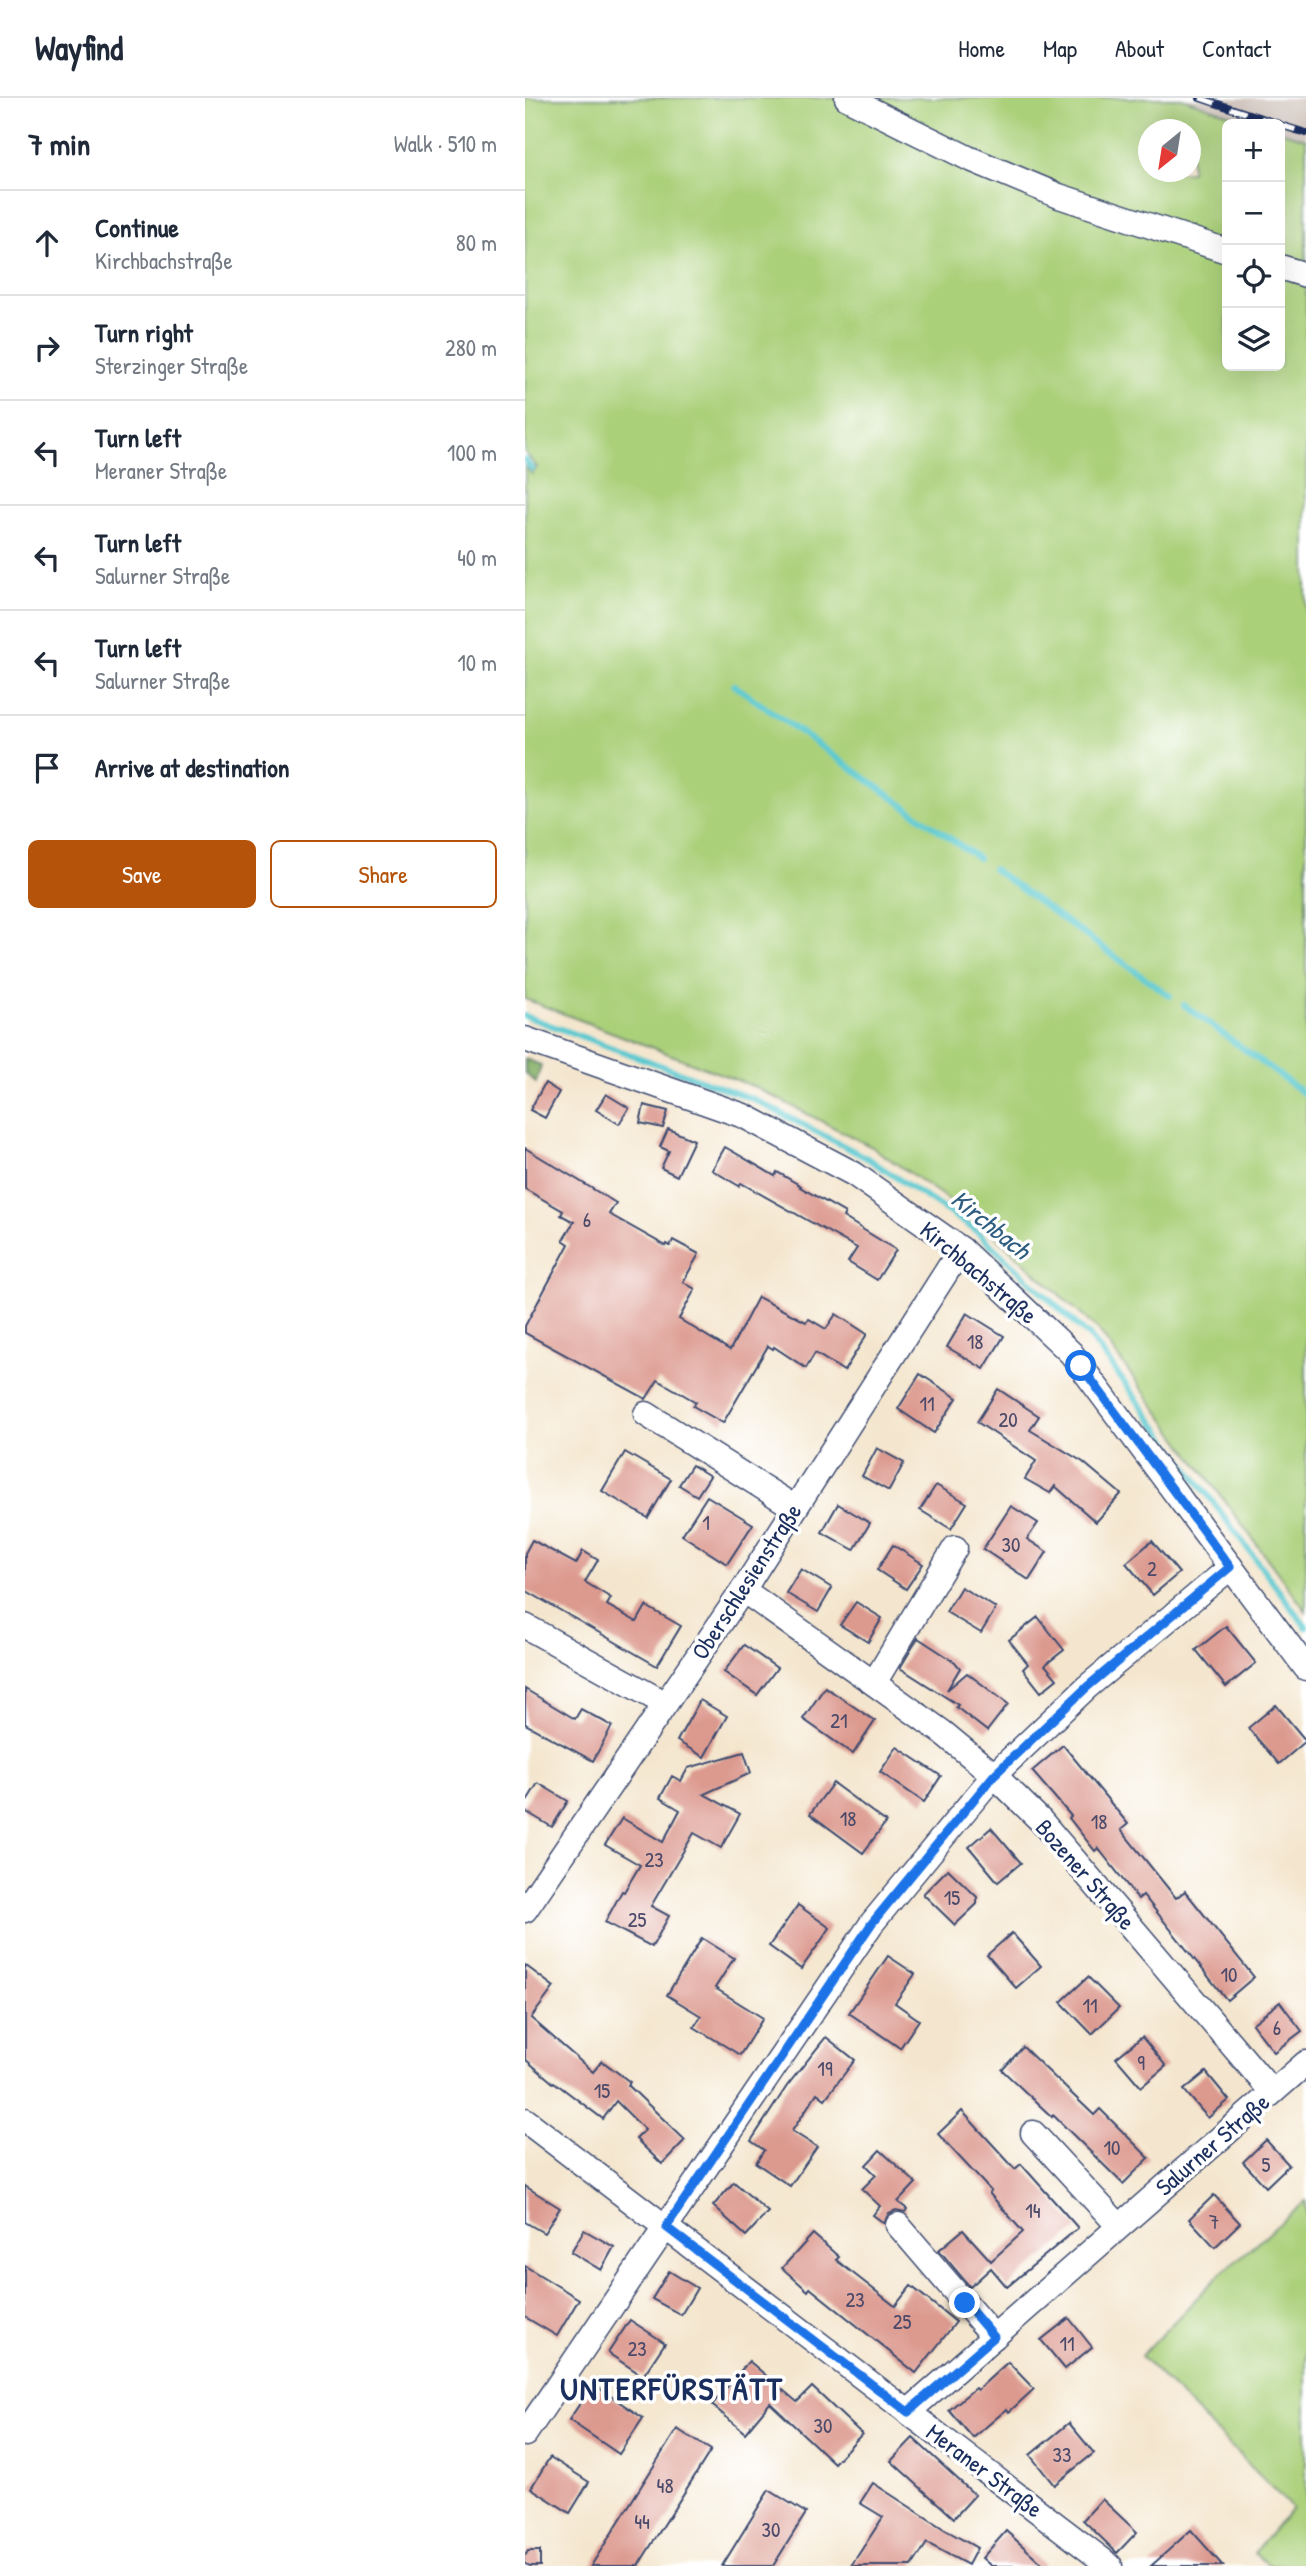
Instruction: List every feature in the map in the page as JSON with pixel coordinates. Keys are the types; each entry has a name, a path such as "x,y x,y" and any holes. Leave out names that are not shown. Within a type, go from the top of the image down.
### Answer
{"street":[{"path":"847,98 968,158 1059,196 1222,249"},
{"path":"1285,269 1306,275"},
{"name":"Kirchbachstraße","path":"525,1039 744,1116 854,1174 961,1249 1071,1353 1306,1668"},
{"name":"Oberschlesienstraße","path":"525,1910 743,1590 961,1249"},
{"path":"646,1414 795,1507"},
{"path":"874,1684 955,1548"},
{"path":"525,2434 872,1923 994,1775 1087,1687 1230,1567"},
{"name":"Bozener Straße","path":"743,1590 942,1732 994,1775 1041,1821 1272,2092"},
{"path":"525,1626 664,1703"},
{"name":"Salurner Straße","path":"908,2412 1306,2063"},
{"name":"Meraner Straße","path":"525,2120 1110,2566"},
{"path":"1034,2133 1119,2226"},
{"path":"898,2225 994,2337"}],"shaded area":[{"path":"1182,98 1306,98 1306,139 1285,133 1285,119 1243,119"}],"green space":[{"path":"525,98 1182,98 1243,119 1222,119 1222,371 1285,371 1285,133 1306,139 1306,1611 1098,1330 978,1220 872,1147 755,1087 525,999 525,466 532,474 537,467 525,453"},
{"path":"525,1059 541,1065 536,1083 525,1073"},
{"path":"1306,2201 1306,2566 1271,2566 1254,2553 1292,2508 1141,2356 1216,2278"}],"building":[{"path":"545,1083 559,1092 545,1118 530,1110"},
{"path":"606,1094 629,1108 619,1124 596,1110"},
{"path":"644,1105 668,1111 663,1128 640,1123"},
{"path":"668,1129 694,1140 677,1176 661,1168 669,1151 660,1147"},
{"path":"725,1147 775,1176 777,1172 801,1186 845,1213 843,1217 896,1250 877,1280 848,1262 857,1248 741,1183 739,1186 712,1170"},
{"path":"525,1148 616,1203 609,1214 666,1246 670,1246 673,1240 699,1254 683,1282 695,1289 679,1319 730,1350 758,1297 806,1322 809,1319 826,1329 836,1314 867,1334 844,1371 815,1353 806,1368 774,1347 773,1349 768,1346 723,1423 693,1406 696,1402 658,1380 646,1399 525,1333 525,1326 569,1244 563,1240 574,1222 561,1215 563,1211 525,1189"},
{"path":"967,1313 1004,1336 984,1369 947,1347"},
{"path":"920,1374 957,1398 934,1433 898,1409"},
{"path":"998,1389 1039,1416 1030,1430 1083,1462 1121,1494 1096,1522 1055,1486 1050,1493 1025,1479 1036,1461 977,1422"},
{"path":"877,1448 904,1463 889,1491 862,1476"},
{"path":"625,1452 671,1479 648,1518 602,1491"},
{"path":"692,1465 710,1476 697,1496 679,1485"},
{"path":"936,1485 967,1503 951,1529 920,1510"},
{"path":"707,1496 753,1524 727,1564 682,1535"},
{"path":"838,1504 870,1523 854,1550 822,1532"},
{"path":"1011,1506 1038,1523 1027,1539 1047,1552 1029,1580 983,1549"},
{"path":"532,1540 576,1564 583,1551 598,1560 585,1582 611,1598 607,1605 637,1622 646,1606 681,1626 657,1666 525,1590 525,1553"},
{"path":"1152,1541 1179,1573 1153,1595 1126,1563"},
{"path":"893,1545 923,1564 906,1589 877,1570"},
{"path":"801,1569 832,1588 818,1612 786,1593"},
{"path":"961,1587 996,1608 981,1633 946,1612"},
{"path":"856,1602 882,1618 868,1642 840,1625"},
{"path":"1038,1617 1064,1650 1045,1665 1057,1679 1041,1692 1023,1669 1028,1664 1009,1640"},
{"path":"1226,1626 1256,1663 1226,1687 1196,1650"},
{"path":"918,1638 960,1668 947,1690 967,1673 1008,1704 987,1731 956,1707 958,1705 900,1668"},
{"path":"744,1645 777,1668 757,1695 724,1672"},
{"path":"825,1687 875,1721 853,1754 803,1719"},
{"path":"525,1689 575,1719 581,1709 612,1726 593,1761 525,1724"},
{"path":"700,1700 727,1716 704,1757 677,1741"},
{"path":"1276,1705 1306,1741 1279,1764 1248,1728"},
{"path":"1063,1745 1128,1824 1121,1830 1176,1898 1185,1891 1254,1977 1227,2000 1143,1895 1138,1899 1098,1848 1095,1851 1069,1818 1071,1816 1032,1771"},
{"path":"897,1747 941,1776 924,1802 880,1772"},
{"path":"744,1752 751,1773 704,1794 740,1814 721,1848 694,1833 651,1906 669,1916 652,1947 605,1922 640,1865 605,1845 622,1818 663,1842 680,1810 660,1798 672,1776 681,1781 688,1768"},
{"path":"538,1783 568,1801 552,1827 525,1811 525,1804"},
{"path":"833,1783 886,1822 863,1853 810,1814"},
{"path":"991,1828 1021,1863 998,1882 969,1847"},
{"path":"948,1869 977,1897 977,1904 955,1925 923,1894"},
{"path":"798,1905 830,1928 801,1969 769,1946"},
{"path":"1012,1933 1041,1966 1016,1988 987,1955"},
{"path":"702,1938 734,1958 715,1988 763,2018 740,2055 694,2027 701,2016 667,1995"},
{"path":"888,1956 915,1974 895,2003 919,2020 900,2048 849,2013"},
{"path":"525,1965 554,1987 531,2018 593,2072 602,2061 630,2082 628,2085 685,2140 662,2164 636,2139 645,2130 616,2101 603,2119 525,2059"},
{"path":"1088,1977 1119,2008 1092,2034 1061,2002"},
{"path":"1280,2002 1302,2031 1274,2052 1252,2024"},
{"path":"826,2037 855,2060 825,2099 817,2093 792,2131 817,2147 790,2186 756,2163 764,2150 751,2141 787,2086"},
{"path":"1142,2037 1166,2066 1141,2087 1116,2058"},
{"path":"1023,2047 1094,2115 1100,2109 1149,2158 1123,2184 1053,2115 1052,2117 1002,2070"},
{"path":"1206,2072 1229,2100 1208,2118 1184,2090"},
{"path":"962,2111 1015,2169 1021,2164 1078,2228 1007,2287 991,2268 970,2287 939,2250 963,2230 991,2261 1023,2232 989,2193 991,2191 938,2134"},
{"path":"1266,2140 1289,2165 1266,2187 1243,2162"},
{"path":"880,2150 916,2183 898,2202 907,2209 905,2212 896,2210 889,2213 884,2223 873,2215 880,2206 862,2189 876,2175 866,2165"},
{"path":"734,2182 768,2212 746,2236 713,2206"},
{"path":"525,2186 560,2208 544,2233 525,2222"},
{"path":"1214,2195 1240,2223 1215,2247 1189,2219"},
{"path":"584,2230 614,2247 601,2270 571,2252"},
{"path":"813,2234 839,2257 836,2260 895,2306 911,2286 956,2322 916,2373 782,2268"},
{"path":"525,2266 579,2299 557,2336 525,2317"},
{"path":"669,2271 697,2288 681,2315 652,2299"},
{"path":"1069,2318 1092,2347 1065,2369 1041,2340"},
{"path":"630,2320 665,2343 643,2376 608,2353"},
{"path":"749,2361 797,2402 812,2387 862,2434 834,2463 770,2403 745,2433 712,2405"},
{"path":"1008,2362 1034,2389 1009,2412 1007,2409 973,2438 949,2410 975,2388 977,2390"},
{"path":"593,2384 643,2418 619,2454 569,2420"},
{"path":"1069,2423 1094,2453 1054,2485 1030,2455"},
{"path":"677,2429 711,2450 638,2566 591,2566"},
{"path":"913,2438 975,2495 954,2518 891,2461"},
{"path":"550,2457 589,2482 570,2513 531,2488"},
{"path":"873,2483 977,2548 968,2565 927,2543 912,2566 851,2566 883,2517 860,2503"},
{"path":"769,2490 806,2513 773,2566 722,2566"},
{"path":"1102,2499 1137,2532 1117,2553 1083,2520"},
{"path":"1191,2530 1223,2566 1151,2566"},
{"path":"1006,2531 1045,2566 991,2566 982,2558"},
{"path":"528,2551 540,2551 540,2566 525,2563"}],"waterway":[{"path":"525,460 532,469"},
{"path":"734,685 978,858"},
{"path":"993,869 1170,996"},
{"path":"1184,1005 1306,1095"},
{"name":"Kirchbach","path":"525,1016 753,1099 867,1158 975,1230 1091,1338 1306,1627"}],"railway":[{"path":"1200,98 1264,119"},
{"path":"1285,127 1306,133"}],"district":[{"name":"UNTERFÜRSTÄTT","path":"672,2388"}],"route":[{"path":"965,2303 994,2337 908,2412 666,2227 872,1923 994,1775 1087,1687 1230,1567 1081,1366"}]}
